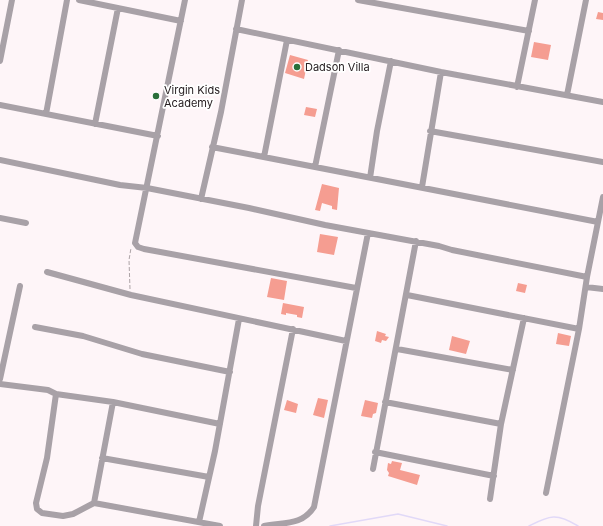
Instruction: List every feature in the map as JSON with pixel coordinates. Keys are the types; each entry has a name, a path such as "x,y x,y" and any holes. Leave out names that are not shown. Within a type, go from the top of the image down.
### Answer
{"street":[{"path":"0,61 12,0"},
{"path":"46,114 67,0"},
{"path":"79,0 181,21"},
{"path":"185,0 135,243 138,247 144,249 356,288"},
{"path":"201,199 242,0"},
{"path":"358,0 529,31"},
{"path":"517,87 535,0"},
{"path":"567,95 586,0"},
{"path":"94,124 118,8"},
{"path":"236,29 441,72 603,102"},
{"path":"264,158 287,40"},
{"path":"315,167 338,50"},
{"path":"370,178 377,131 391,61"},
{"path":"422,187 430,130 441,72"},
{"path":"0,105 158,136"},
{"path":"430,130 603,162"},
{"path":"212,147 422,187 599,226"},
{"path":"0,160 120,185 147,188 325,226 368,232 587,277"},
{"path":"546,493 579,330 587,277 599,226 603,197"},
{"path":"0,218 26,223"},
{"path":"264,526 300,521 310,513 314,507 368,232"},
{"path":"373,470 375,452 407,295 416,242"},
{"path":"47,272 131,295 346,341"},
{"path":"0,379 20,286"},
{"path":"586,287 603,289"},
{"path":"407,295 579,330"},
{"path":"490,499 501,424 524,318"},
{"path":"200,522 239,319"},
{"path":"35,327 83,336 116,348 142,354 230,372"},
{"path":"256,526 258,506 293,329"},
{"path":"396,349 513,370"},
{"path":"0,384 48,390 56,394 112,402 220,424"},
{"path":"56,394 47,458 36,503 37,509 42,513 63,516 73,514 94,503 220,526"},
{"path":"94,503 112,402"},
{"path":"385,402 501,424"},
{"path":"375,452 494,476"},
{"path":"102,458 209,477"}],"path":[{"path":"131,295 130,256 132,246 135,243"}],"building":[{"path":"598,12 603,13 603,20 596,19"},
{"path":"534,42 551,45 548,60 531,57"},
{"name":"Dadson Villa","path":"290,55 308,60 304,79 285,73"},
{"path":"306,107 317,109 315,117 304,115"},
{"path":"322,184 339,188 337,210 332,209 332,206 322,203 320,211 315,210"},
{"path":"320,234 338,237 334,255 317,252"},
{"path":"271,278 287,281 284,300 267,297"},
{"path":"518,283 527,285 525,293 516,291"},
{"path":"283,303 304,307 302,318 297,317 297,315 286,313 286,315 281,314"},
{"path":"377,331 386,334 385,336 389,337 386,341 382,340 381,343 375,341"},
{"path":"558,333 571,336 569,346 556,344"},
{"path":"452,336 470,341 466,354 449,350"},
{"path":"318,398 328,400 324,418 313,415"},
{"path":"287,400 298,404 296,413 284,410"},
{"path":"365,400 378,403 376,413 373,414 372,418 361,416"},
{"path":"392,461 402,463 400,470 420,475 417,485 388,476 388,463 391,464"}],"waterway":[{"path":"330,526 398,514 447,526"},
{"path":"529,526 554,517 559,517 578,526"}],"place":[{"name":"Dadson Villa","path":"297,67"},
{"name":"Virgin Kids Academy","path":"156,96"}]}
